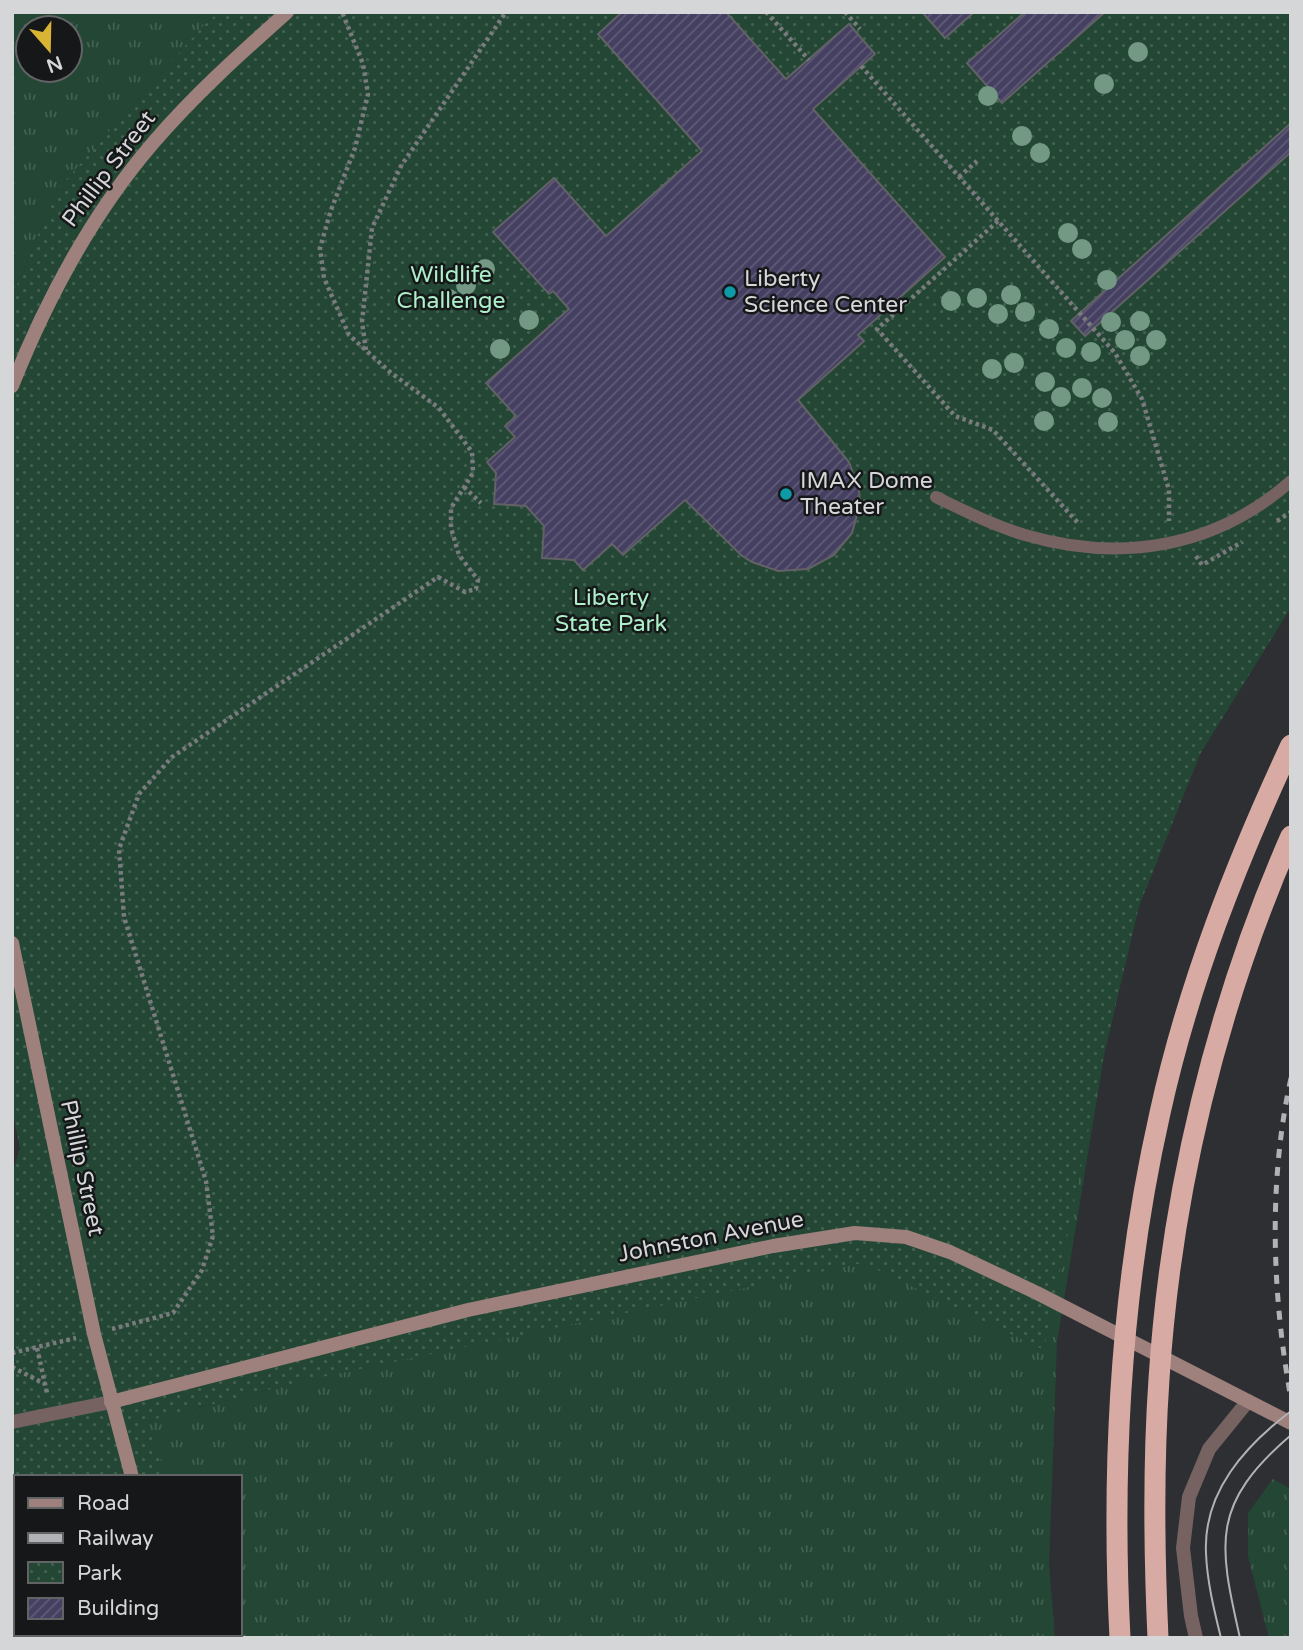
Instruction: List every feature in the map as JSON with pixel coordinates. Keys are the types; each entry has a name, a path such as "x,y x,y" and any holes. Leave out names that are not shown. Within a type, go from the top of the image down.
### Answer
{"highway":[{"path":"1120,1638 1116,1516 1119,1411 1127,1307 1146,1178 1173,1060 1196,985 1238,867 1291,745"},
{"path":"1158,1638 1154,1509 1156,1443 1159,1378 1172,1253 1197,1122 1214,1055 1245,953 1291,836"}],"street":[{"name":"Phillip Street","path":"12,386 28,345 74,253 105,207 152,144 195,97 287,12"},
{"name":"Phillip Street","path":"12,943 94,1334 131,1475"},
{"name":"Johnston Avenue","path":"111,1402 468,1310 773,1245 855,1233 906,1237 950,1252 1037,1293 1291,1423"},
{"path":"1196,1638 1183,1548 1189,1497 1209,1449 1248,1401"},
{"path":"12,1422 111,1402"}],"lane":[{"path":"936,497 990,523 1024,535 1088,548 1120,549 1151,547 1209,531 1257,507 1291,481"}],"path":[{"path":"12,1353 173,1312 202,1270 213,1236 206,1181 124,917 119,849 139,794 172,757 439,577 465,592 476,589 478,580 459,555 451,528 451,508 473,473 472,452 439,408 390,372 349,335 324,278 320,248 331,210 355,148 368,94 363,64 341,12"},
{"path":"366,351 362,322 372,228 401,166 506,12"},
{"path":"766,12 809,60"},
{"path":"845,12 860,29"},
{"path":"861,66 1115,353 1142,399 1169,490 1169,522 1177,531"},
{"path":"959,177 977,161"},
{"path":"998,221 877,329 955,416 993,430 1077,524 1084,526"},
{"path":"464,487 481,503"},
{"path":"1158,524 1169,522"},
{"path":"37,1348 47,1392"},
{"path":"12,1367 45,1384"}],"green space":[{"path":"12,12 219,12 203,26 57,190 12,297"},
{"name":"Liberty State Park","path":"219,12 1291,12 1291,607 1200,754 1139,906 1105,1050 1044,1350 863,1263 294,1383 148,1421 165,1475 14,1475 14,1636 220,1638 12,1638 12,1174 20,1148 12,1109 12,297 57,190 203,26"},
{"path":"1291,607 1200,754 1139,906 1105,1050 1057,1342 1049,1565 1055,1638 203,1638 242,1636 242,1475 162,1475 148,1421 294,1383"},
{"path":"1273,1479 1291,1489 1291,1638 1269,1638 1248,1556 1248,1513"}],"building":[{"name":"Liberty Science Center","path":"622,12 726,12 786,79 849,24 875,54 813,109 945,257 858,335 864,341 798,400 849,462 859,490 860,504 852,533 834,555 808,569 778,571 752,562 741,555 685,500 623,555 612,544 583,570 574,560 542,558 544,526 526,506 494,504 496,473 487,462 515,437 505,426 516,416 486,383 569,309 553,291 549,294 493,232 554,178 606,236 702,151 598,34"},
{"path":"922,12 974,12 945,38"},
{"path":"1025,12 1105,12 1002,103 967,63"},
{"path":"1291,123 1291,152 1085,336 1071,321"}],"tram line":[{"path":"1221,1638 1211,1596 1206,1553 1212,1510 1219,1490 1243,1455 1291,1411"},
{"path":"1240,1638 1227,1575 1227,1526 1234,1504 1246,1482 1291,1435"}],"railway":[{"path":"1291,1078 1279,1157 1275,1238 1280,1319 1291,1399"}],"place":[{"name":"Liberty Science Center","path":"730,292"},
{"name":"IMAX Dome Theater","path":"786,494"}],"park label":[{"name":"Wildlife Challenge","path":"451,288"}]}
